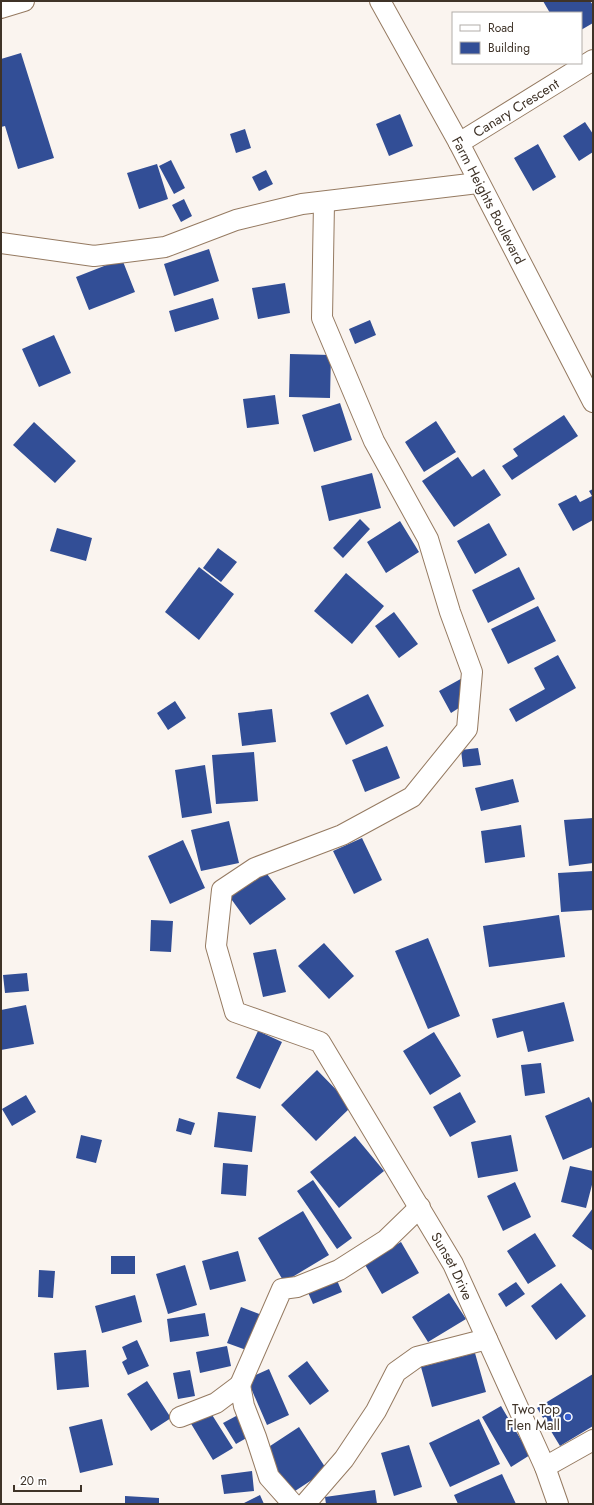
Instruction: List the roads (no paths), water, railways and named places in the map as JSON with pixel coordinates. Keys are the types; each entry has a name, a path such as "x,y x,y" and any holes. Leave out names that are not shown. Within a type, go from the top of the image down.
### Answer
{"street":[{"path":"1,8 24,1"},
{"name":"Farm Heights Boulevard","path":"380,1 459,143 478,183 590,388"},
{"name":"Canary Crescent","path":"459,143 593,60"},
{"path":"1,243 94,256 165,246 236,220 302,204 324,203 478,183"},
{"name":"Sunset Drive","path":"324,203 322,318 374,441 428,539 450,612 472,672 467,729 412,797 342,835 255,868 222,890 216,946 235,1012 320,1042 453,1264 545,1467 558,1504"},
{"path":"180,1418 216,1403 240,1385 282,1289 297,1287 339,1270 386,1240 420,1207"},
{"path":"305,1504 344,1459 376,1411 396,1372 417,1357 487,1339"},
{"path":"240,1385 244,1406 269,1478 293,1504"},
{"path":"545,1467 593,1440"}],"place":[{"name":"Two Top Flen Mall","path":"568,1417"}]}
